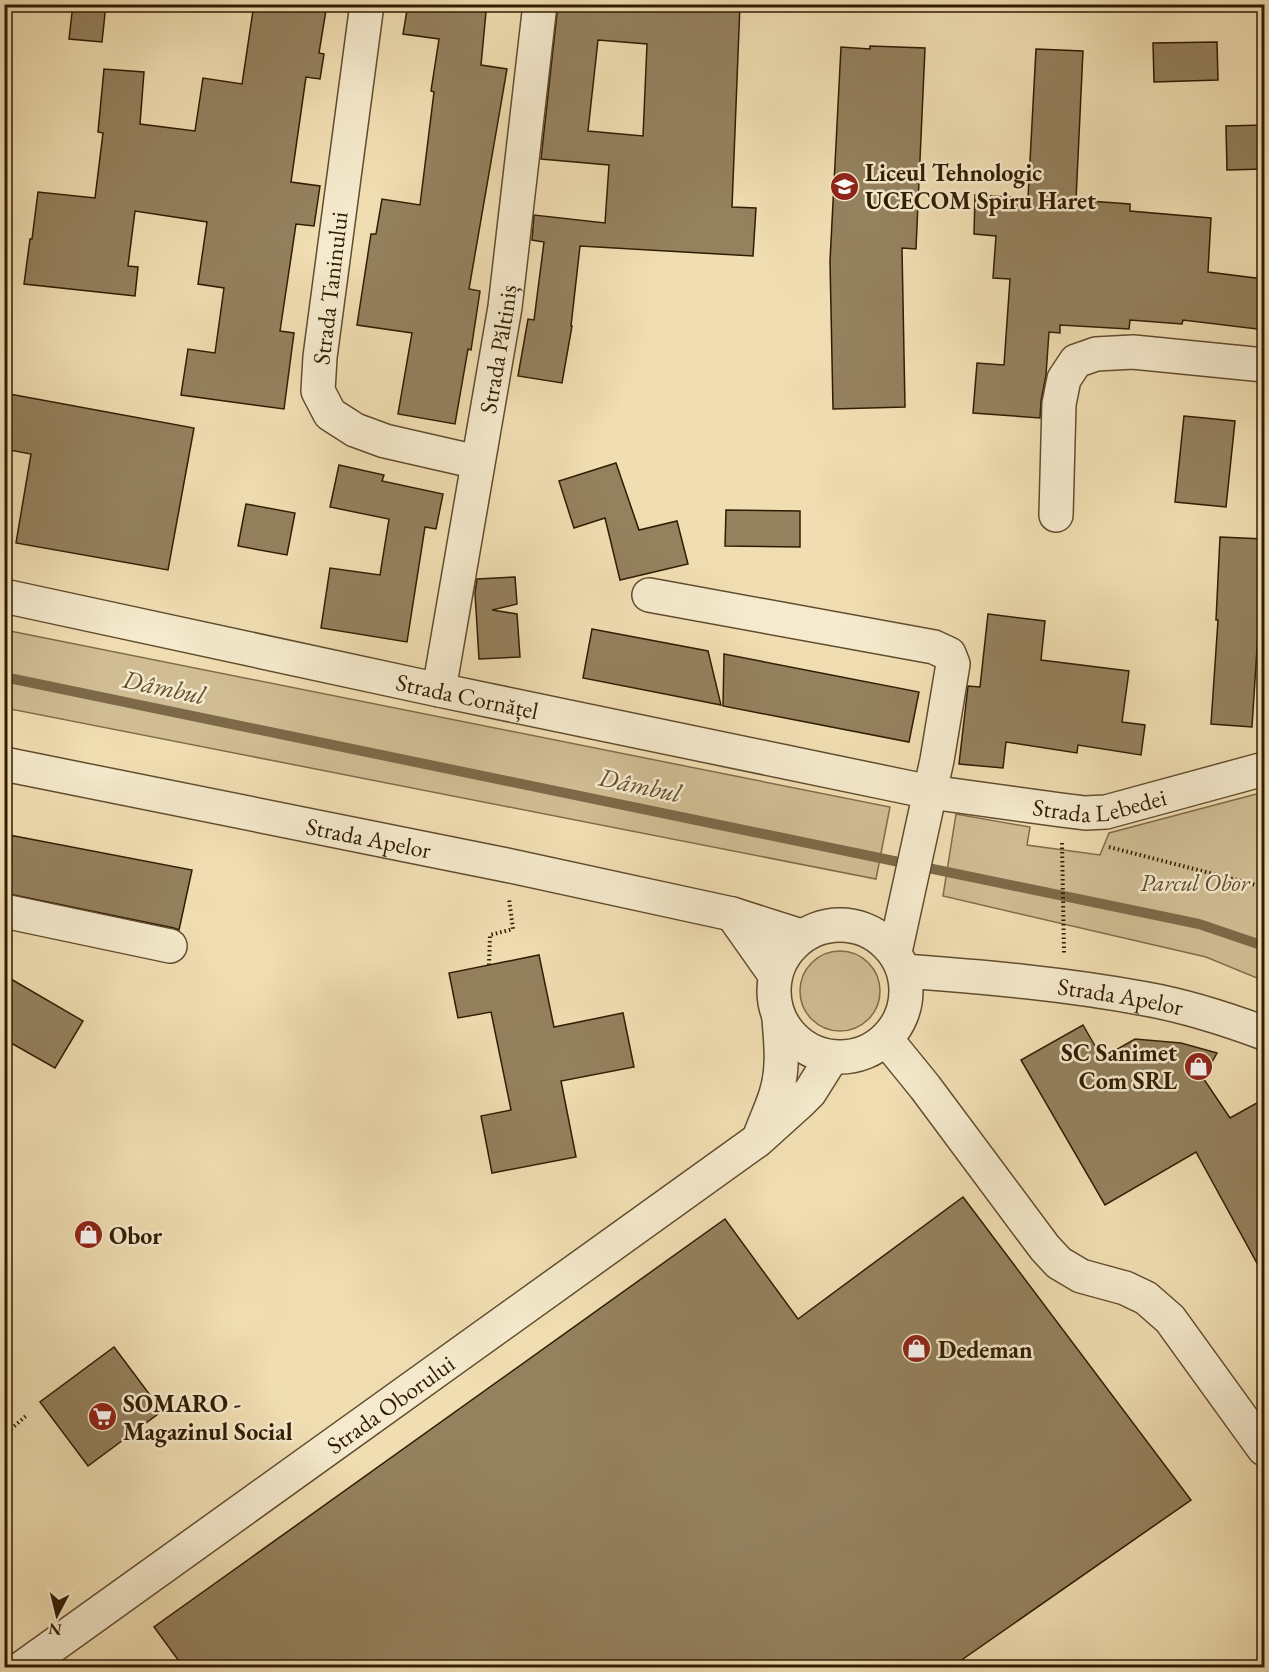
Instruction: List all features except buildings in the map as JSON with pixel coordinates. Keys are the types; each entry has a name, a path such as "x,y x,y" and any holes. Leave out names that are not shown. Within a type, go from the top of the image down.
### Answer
{"street":[{"name":"Strada Taninului","path":"367,4 320,357 318,391 330,414 355,430 384,441 477,462"},
{"name":"Strada Păltiniș","path":"439,690 505,307 540,4"},
{"path":"1056,515 1059,404 1064,379 1076,361 1096,354 1133,352 1264,365"},
{"path":"649,595 934,647 949,654 953,664 928,800 905,904 899,962 907,992 895,1026 925,1087 1045,1248 1059,1263 1080,1276 1125,1288 1146,1298 1170,1319 1264,1449"},
{"name":"Strada Cornățel","path":"4,596 439,690 928,800"},
{"name":"Strada Apelor","path":"4,764 507,865 732,914 801,936"},
{"name":"Strada Lebedei","path":"928,800 1085,813 1106,812 1264,769"},
{"path":"4,911 170,946"},
{"path":"732,914 775,975"},
{"path":"758,1140 776,1094 780,1074 782,1054 779,1019 773,997 775,975 785,952 801,936 819,927 840,924 861,927 880,937 899,962"},
{"name":"Strada Apelor","path":"899,962 973,976 1064,986 1146,999 1212,1015 1264,1033"},
{"path":"779,1019 792,1038 810,1051 832,1057 852,1057 870,1051 895,1026 973,976"},
{"name":"Strada Oborului","path":"22,1668 758,1140 810,1092 832,1057"}],"path":[{"path":"1085,813 1104,846 1264,887"},
{"path":"1062,864 1064,936"},
{"path":"489,965 490,934 513,929 507,865"},
{"path":"4,1434 26,1416"}],"green space":[{"path":"5,630 890,807 876,879 5,708"},
{"name":"Parcul Obor","path":"1264,792 1264,981 1206,957 943,896 956,814 1030,827 1027,845 1100,855 1109,833"},
{"path":"840,951 855,954 868,963 877,976 880,991 877,1006 868,1019 855,1028 840,1031 825,1028 812,1019 803,1006 800,991 803,976 812,963 825,954"}],"waterway":[{"name":"Dâmbul","path":"4,677 1199,924 1264,946"}],"place":[{"name":"Liceul Tehnologic UCECOM Spiru Haret","path":"844,186"},
{"name":"SC Sanimet Com SRL","path":"1198,1066"},
{"name":"Obor","path":"88,1235"},
{"name":"Dedeman","path":"917,1349"},
{"name":"SOMARO - Magazinul Social","path":"102,1417"}]}
